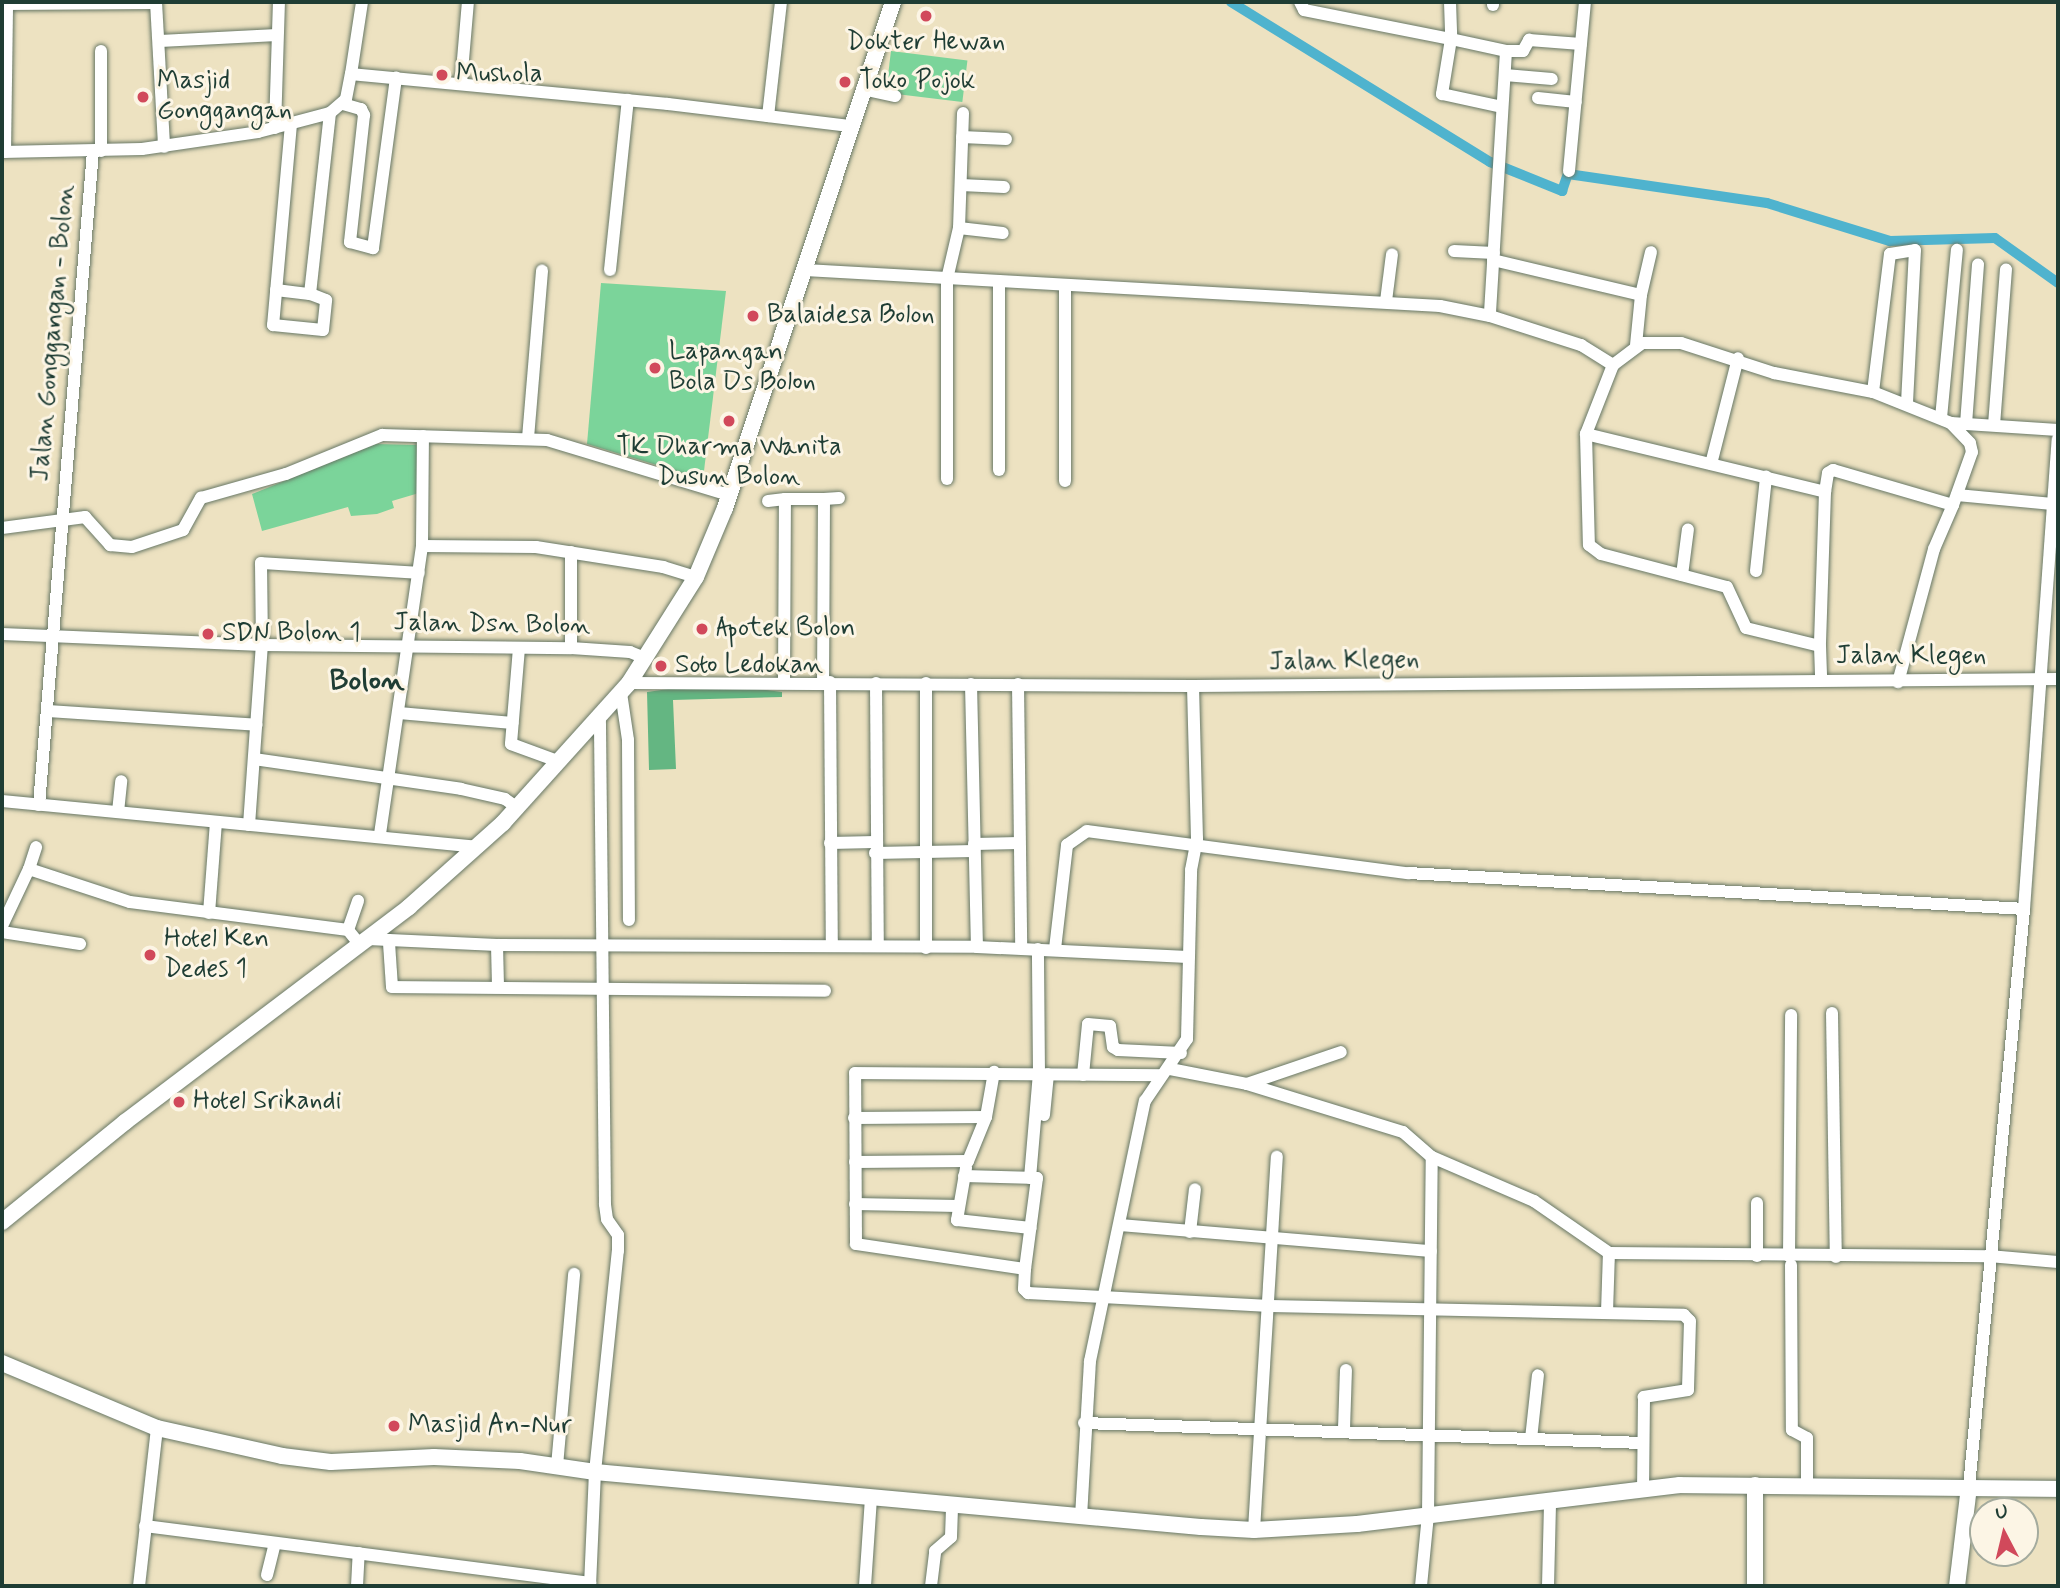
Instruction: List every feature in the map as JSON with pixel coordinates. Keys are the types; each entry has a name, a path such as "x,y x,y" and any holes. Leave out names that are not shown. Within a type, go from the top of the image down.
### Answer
{"street":[{"path":"164,147 156,2 5,4 3,152 164,147 275,128 330,113 343,104 351,74 362,3 348,2"},
{"path":"275,128 279,2"},
{"path":"461,83 468,2"},
{"path":"768,116 781,2"},
{"path":"2,1222 135,1114 364,942 479,847 560,762 625,688 696,577 729,495 893,2"},
{"path":"1300,2 1304,10 1506,51 1523,51 1529,40 1581,44"},
{"path":"1450,2 1451,39 1442,94 1502,107"},
{"path":"1569,171 1585,2"},
{"path":"159,41 277,35"},
{"name":"Jalan Gonggangan - Bolon","path":"39,805 56,637 62,519 97,151 101,51"},
{"path":"1490,316 1506,51"},
{"path":"351,74 628,100 850,127"},
{"path":"1505,75 1552,79"},
{"path":"343,104 364,111 350,242 373,248 396,78"},
{"path":"862,89 895,96"},
{"path":"1538,98 1576,102"},
{"path":"610,270 628,100"},
{"path":"310,294 330,113"},
{"path":"947,479 947,279 959,228 963,113"},
{"path":"276,290 310,294 326,300 322,330 273,325 276,290 291,124"},
{"path":"962,137 1006,139"},
{"path":"961,185 1004,187"},
{"path":"959,228 1003,233"},
{"path":"1873,392 1891,254 1915,250 1907,404"},
{"path":"1899,681 1934,549 1972,450 1946,420 1957,250"},
{"path":"1454,251 1493,256 1641,295"},
{"path":"1636,345 1641,295 1651,252"},
{"path":"1386,302 1392,254"},
{"path":"1966,424 1978,264"},
{"path":"1994,425 2006,269"},
{"path":"805,270 1386,302 1490,316 1581,345 1613,365"},
{"path":"528,438 542,271"},
{"path":"999,281 999,470"},
{"path":"1065,286 1065,481"},
{"path":"1820,646 1750,631 1738,618 1727,587 1601,554 1589,545 1586,434 1613,365 1636,345 1664,340 1738,358 1773,373 1873,392 1946,420 1966,424 2058,430"},
{"path":"1711,464 1738,358"},
{"path":"1586,434 1825,492"},
{"path":"2,528 85,517 110,545 132,547 183,530 201,498 286,474 374,436 528,438 565,443 729,495"},
{"path":"380,834 419,573 422,545 423,436"},
{"path":"1956,1586 1969,1488 2024,908 2058,439"},
{"path":"1821,680 1825,492 1827,476 1833,470 1955,500 2053,504"},
{"path":"1756,571 1766,477"},
{"path":"768,501 839,498"},
{"path":"784,681 785,499"},
{"path":"824,499 832,946"},
{"path":"1682,575 1688,529"},
{"path":"422,545 571,552 696,577"},
{"path":"571,552 571,648"},
{"path":"249,825 262,645 261,563 419,573"},
{"name":"Jalan Dsn Bolon","path":"2,634 262,645 571,648 630,652 645,658"},
{"path":"519,648 513,748 560,762"},
{"name":"Jalan Klegen","path":"625,688 784,681 1193,686 2058,679"},
{"path":"876,683 875,848 878,946"},
{"path":"926,683 926,948"},
{"path":"971,684 977,947"},
{"path":"1018,684 1021,948"},
{"path":"1081,1517 1084,1423 1090,1362 1145,1101 1181,1053 1187,1039 1194,845 1193,686"},
{"path":"625,688 629,920"},
{"path":"48,711 257,725"},
{"path":"399,713 513,723"},
{"path":"145,1526 590,1584 595,1472 618,1251 618,1235 607,1219 605,1204 600,717"},
{"path":"254,759 461,789 505,799 516,807"},
{"path":"118,812 121,781"},
{"path":"2,801 249,825 380,834 479,847"},
{"path":"209,913 216,822"},
{"path":"1055,949 1067,845 1074,836 1115,832 1408,873 2024,908"},
{"path":"830,844 925,853 1020,843"},
{"path":"2,926 29,869 36,847"},
{"path":"29,869 110,898 348,930 364,942 1038,948 1188,957"},
{"path":"348,930 358,901"},
{"path":"2,932 80,944"},
{"path":"389,943 390,986 825,990"},
{"path":"497,945 498,987"},
{"path":"1038,948 1043,1074 1031,1228 1024,1269 1025,1292 1103,1300 1270,1306 1607,1311 1684,1315 1690,1321 1688,1390 1644,1397 1643,1489"},
{"path":"1832,1013 1836,1257"},
{"path":"1791,1015 1792,1430 1808,1442 1807,1486"},
{"path":"1083,1075 1088,1024 1110,1026 1112,1047 1118,1050 1181,1053"},
{"path":"1247,1084 1341,1052"},
{"path":"1024,1269 861,1247 855,1241 857,1071 1083,1075 1165,1072 1247,1084 1404,1132 1432,1157 1534,1201 1609,1253 1757,1256 1790,1261 1836,1257 1989,1256 2058,1262"},
{"path":"994,1072 986,1116 964,1176 958,1206 959,1222 1031,1228"},
{"path":"855,1118 986,1116"},
{"path":"1254,1530 1270,1306 1277,1157"},
{"path":"1421,1586 1427,1515 1425,1434 1432,1157"},
{"path":"855,1162 968,1161"},
{"path":"964,1176 1034,1178"},
{"path":"1190,1232 1195,1188"},
{"path":"1757,1203 1757,1256"},
{"path":"855,1204 958,1206"},
{"path":"1120,1225 1430,1251"},
{"path":"1607,1311 1609,1253"},
{"path":"557,1466 573,1274"},
{"path":"2,1363 157,1428 251,1451 331,1462 447,1457 1081,1517 1254,1530 1550,1503 1643,1489 1755,1485 2058,1489"},
{"path":"1344,1429 1346,1370"},
{"path":"1531,1438 1538,1375"},
{"path":"1084,1423 1344,1429 1642,1443"},
{"path":"139,1586 157,1428"},
{"path":"1755,1485 1755,1586"},
{"path":"865,1586 871,1497"},
{"path":"1548,1586 1550,1503"},
{"path":"931,1586 935,1551 951,1537 952,1505"},
{"path":"267,1575 275,1543"},
{"path":"356,1586 359,1553"}],"green space":[{"path":"891,51 967,60 962,102 886,93"},
{"name":"Lapangan Bola Ds Bolon","path":"601,283 726,291 703,479 587,444"},
{"path":"376,444 418,445 419,493 392,501 394,508 377,514 351,516 348,507 262,531 252,494"},
{"path":"690,686 758,689 782,692 782,697 673,700 676,769 649,770 647,692"}],"waterway":[{"path":"1231,2 1490,162 1562,191 1568,174 1767,203 1890,241 1995,238 2058,283"}],"place":[{"name":"Dokter Hewan","path":"926,16"},
{"name":"Mushola","path":"442,75"},
{"name":"Toko Pojok","path":"845,82"},
{"name":"Masjid Gonggangan","path":"143,97"},
{"name":"Balaidesa Bolon","path":"753,316"},
{"name":"Lapangan Bola Ds Bolon","path":"655,368"},
{"name":"TK Dharma Wanita Dusun Bolon","path":"729,421"},
{"name":"Apotek Bolon","path":"702,629"},
{"name":"SDN Bolon 1","path":"208,634"},
{"name":"Soto Ledokan","path":"661,666"},
{"name":"Hotel Ken Dedes 1","path":"150,955"},
{"name":"Hotel Srikandi","path":"179,1102"},
{"name":"Masjid An-Nur","path":"394,1426"}],"district":[{"name":"Bolon","path":"367,681"}]}
